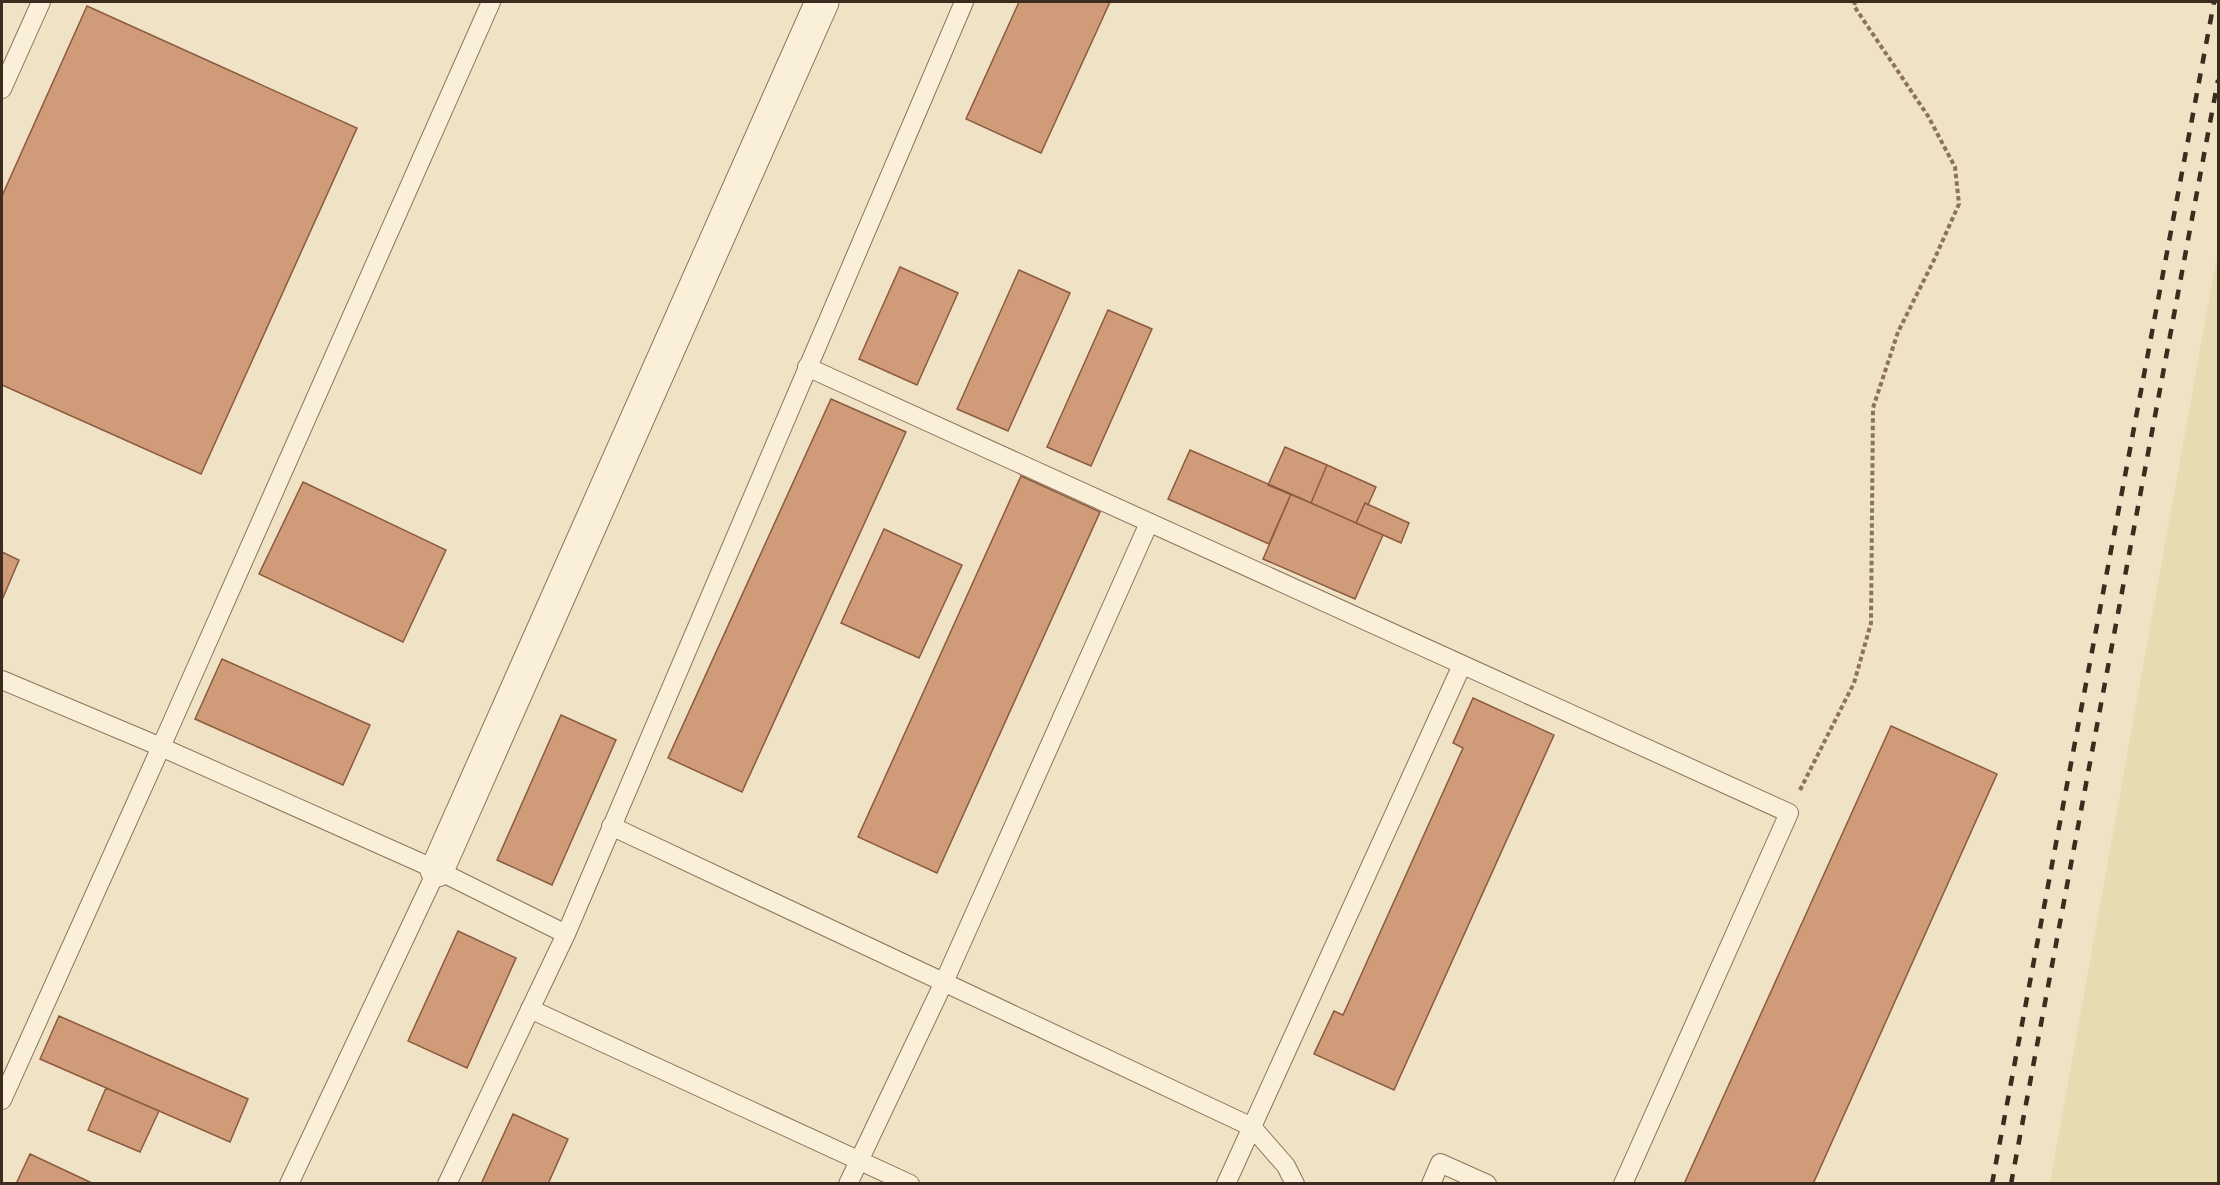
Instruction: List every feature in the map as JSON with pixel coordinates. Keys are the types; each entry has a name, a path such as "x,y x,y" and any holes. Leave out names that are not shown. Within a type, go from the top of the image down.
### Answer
{"street":[{"path":"437,870 822,2"}],"lane":[{"path":"2,89 41,2"},
{"path":"2,1100 161,747 490,2"},
{"path":"447,1184 566,934 964,2"},
{"path":"807,367 1789,813 1623,1184"},
{"path":"848,1184 944,982 1149,523"},
{"path":"1226,1184 1462,665"},
{"path":"2,680 161,747 437,870 566,934"},
{"path":"611,826 1252,1127 1286,1166 1295,1184"},
{"path":"290,1184 437,870"},
{"path":"530,1009 910,1184"},
{"path":"1431,1184 1440,1163 1487,1184"}],"path":[{"path":"1789,813 1854,683 1870,623 1873,408 1898,332 1959,204 1955,167 1928,116 1854,6 1855,2"}],"shaded area":[{"path":"2218,250 2218,1183 2050,1183"}],"building":[{"path":"1019,2 1110,2 1041,153 966,119"},
{"path":"87,6 357,128 201,474 2,385 2,196"},
{"path":"900,267 958,293 917,385 859,359"},
{"path":"1019,270 1070,293 1008,431 957,409"},
{"path":"1108,310 1152,329 1091,466 1047,447"},
{"path":"831,399 906,432 742,792 668,758"},
{"path":"1285,447 1327,465 1311,503 1268,485"},
{"path":"1190,450 1291,494 1269,544 1168,499"},
{"path":"1327,465 1376,487 1368,505 1365,503 1356,523 1311,503"},
{"path":"1021,476 1100,512 937,873 858,837"},
{"path":"303,482 446,550 403,642 259,574"},
{"path":"1291,494 1383,535 1355,599 1263,559"},
{"path":"1365,503 1409,523 1401,543 1356,523"},
{"path":"884,529 962,565 919,658 841,623"},
{"path":"2,552 19,560 2,600"},
{"path":"222,659 370,725 343,785 195,719"},
{"path":"1473,698 1554,735 1394,1090 1314,1054 1334,1011 1343,1015 1463,748 1453,743"},
{"path":"561,715 616,740 552,885 497,860"},
{"path":"1891,726 1997,774 1813,1184 1684,1184"},
{"path":"458,931 516,958 467,1068 408,1041"},
{"path":"59,1016 248,1099 230,1142 40,1059"},
{"path":"106,1088 159,1111 140,1152 88,1130"},
{"path":"513,1114 568,1139 548,1184 481,1184"},
{"path":"30,1154 94,1184 16,1184"}],"railway":[{"path":"1992,1184 2214,2"},
{"path":"2011,1184 2218,80"}]}
